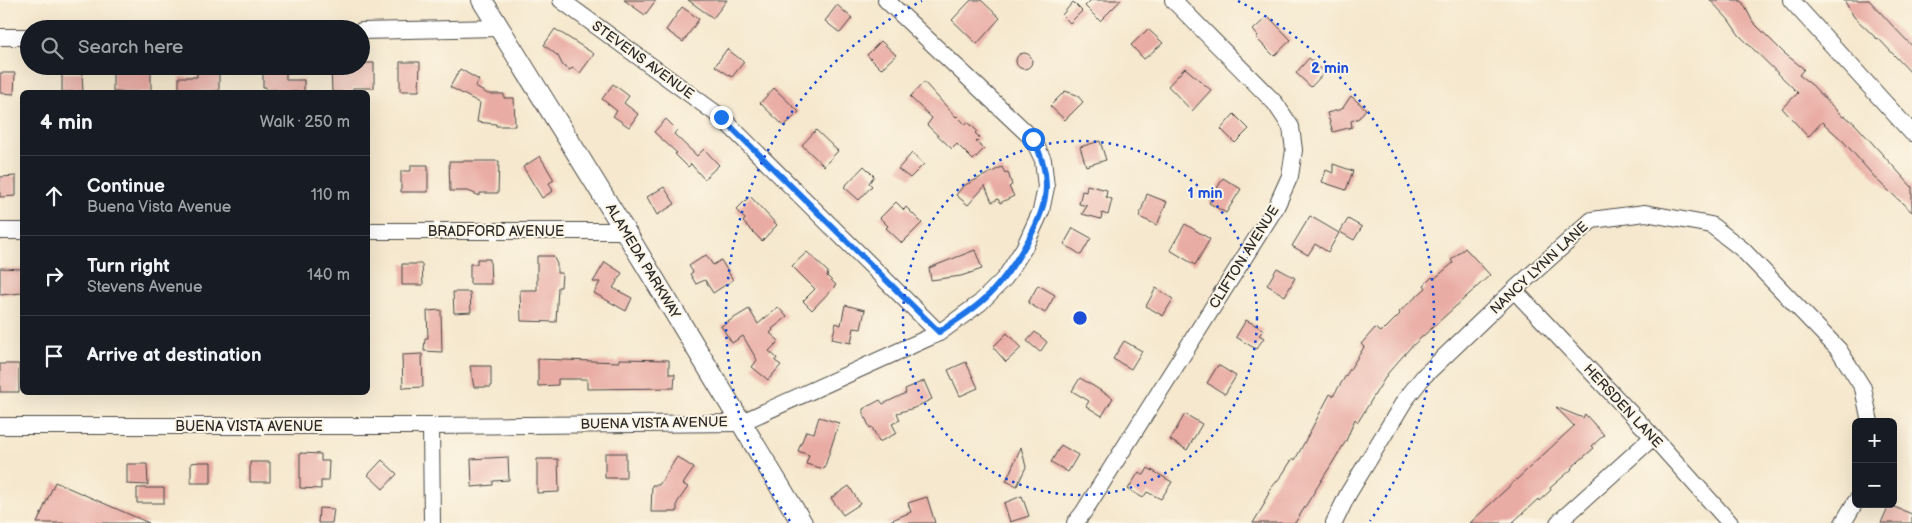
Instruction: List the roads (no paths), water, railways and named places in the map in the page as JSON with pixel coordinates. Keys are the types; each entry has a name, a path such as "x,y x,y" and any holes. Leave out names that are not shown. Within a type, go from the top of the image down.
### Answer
{"street":[{"name":"ALAMEDA PARKWAY","path":"482,0 802,523"},
{"name":"STEVENS AVENUE","path":"560,0 721,117 939,332"},
{"name":"BUENA VISTA AVENUE","path":"0,426 431,426 740,422 939,332 980,303 1005,278 1024,248 1041,212 1046,187 1043,160 1033,139 886,0"},
{"name":"CLIFTON AVENUE","path":"1075,523 1083,514 1276,207 1290,176 1294,150 1290,127 1276,103 1173,0"},
{"path":"1791,0 1912,132"},
{"path":"370,31 500,28"},
{"path":"0,37 20,37"},
{"name":"NANCY LYNN LANE","path":"1334,523 1348,494 1405,400 1424,376 1514,290 1592,220 1645,213 1710,225 1742,249 1839,350 1863,388 1869,418"},
{"path":"0,231 20,231"},
{"name":"BRADFORD AVENUE","path":"370,231 625,231"},
{"name":"HERSDEN LANE","path":"1514,290 1653,437 1730,523"},
{"path":"431,426 432,523"},
{"path":"1558,523 1653,437"},
{"path":"1843,523 1852,508"}]}
